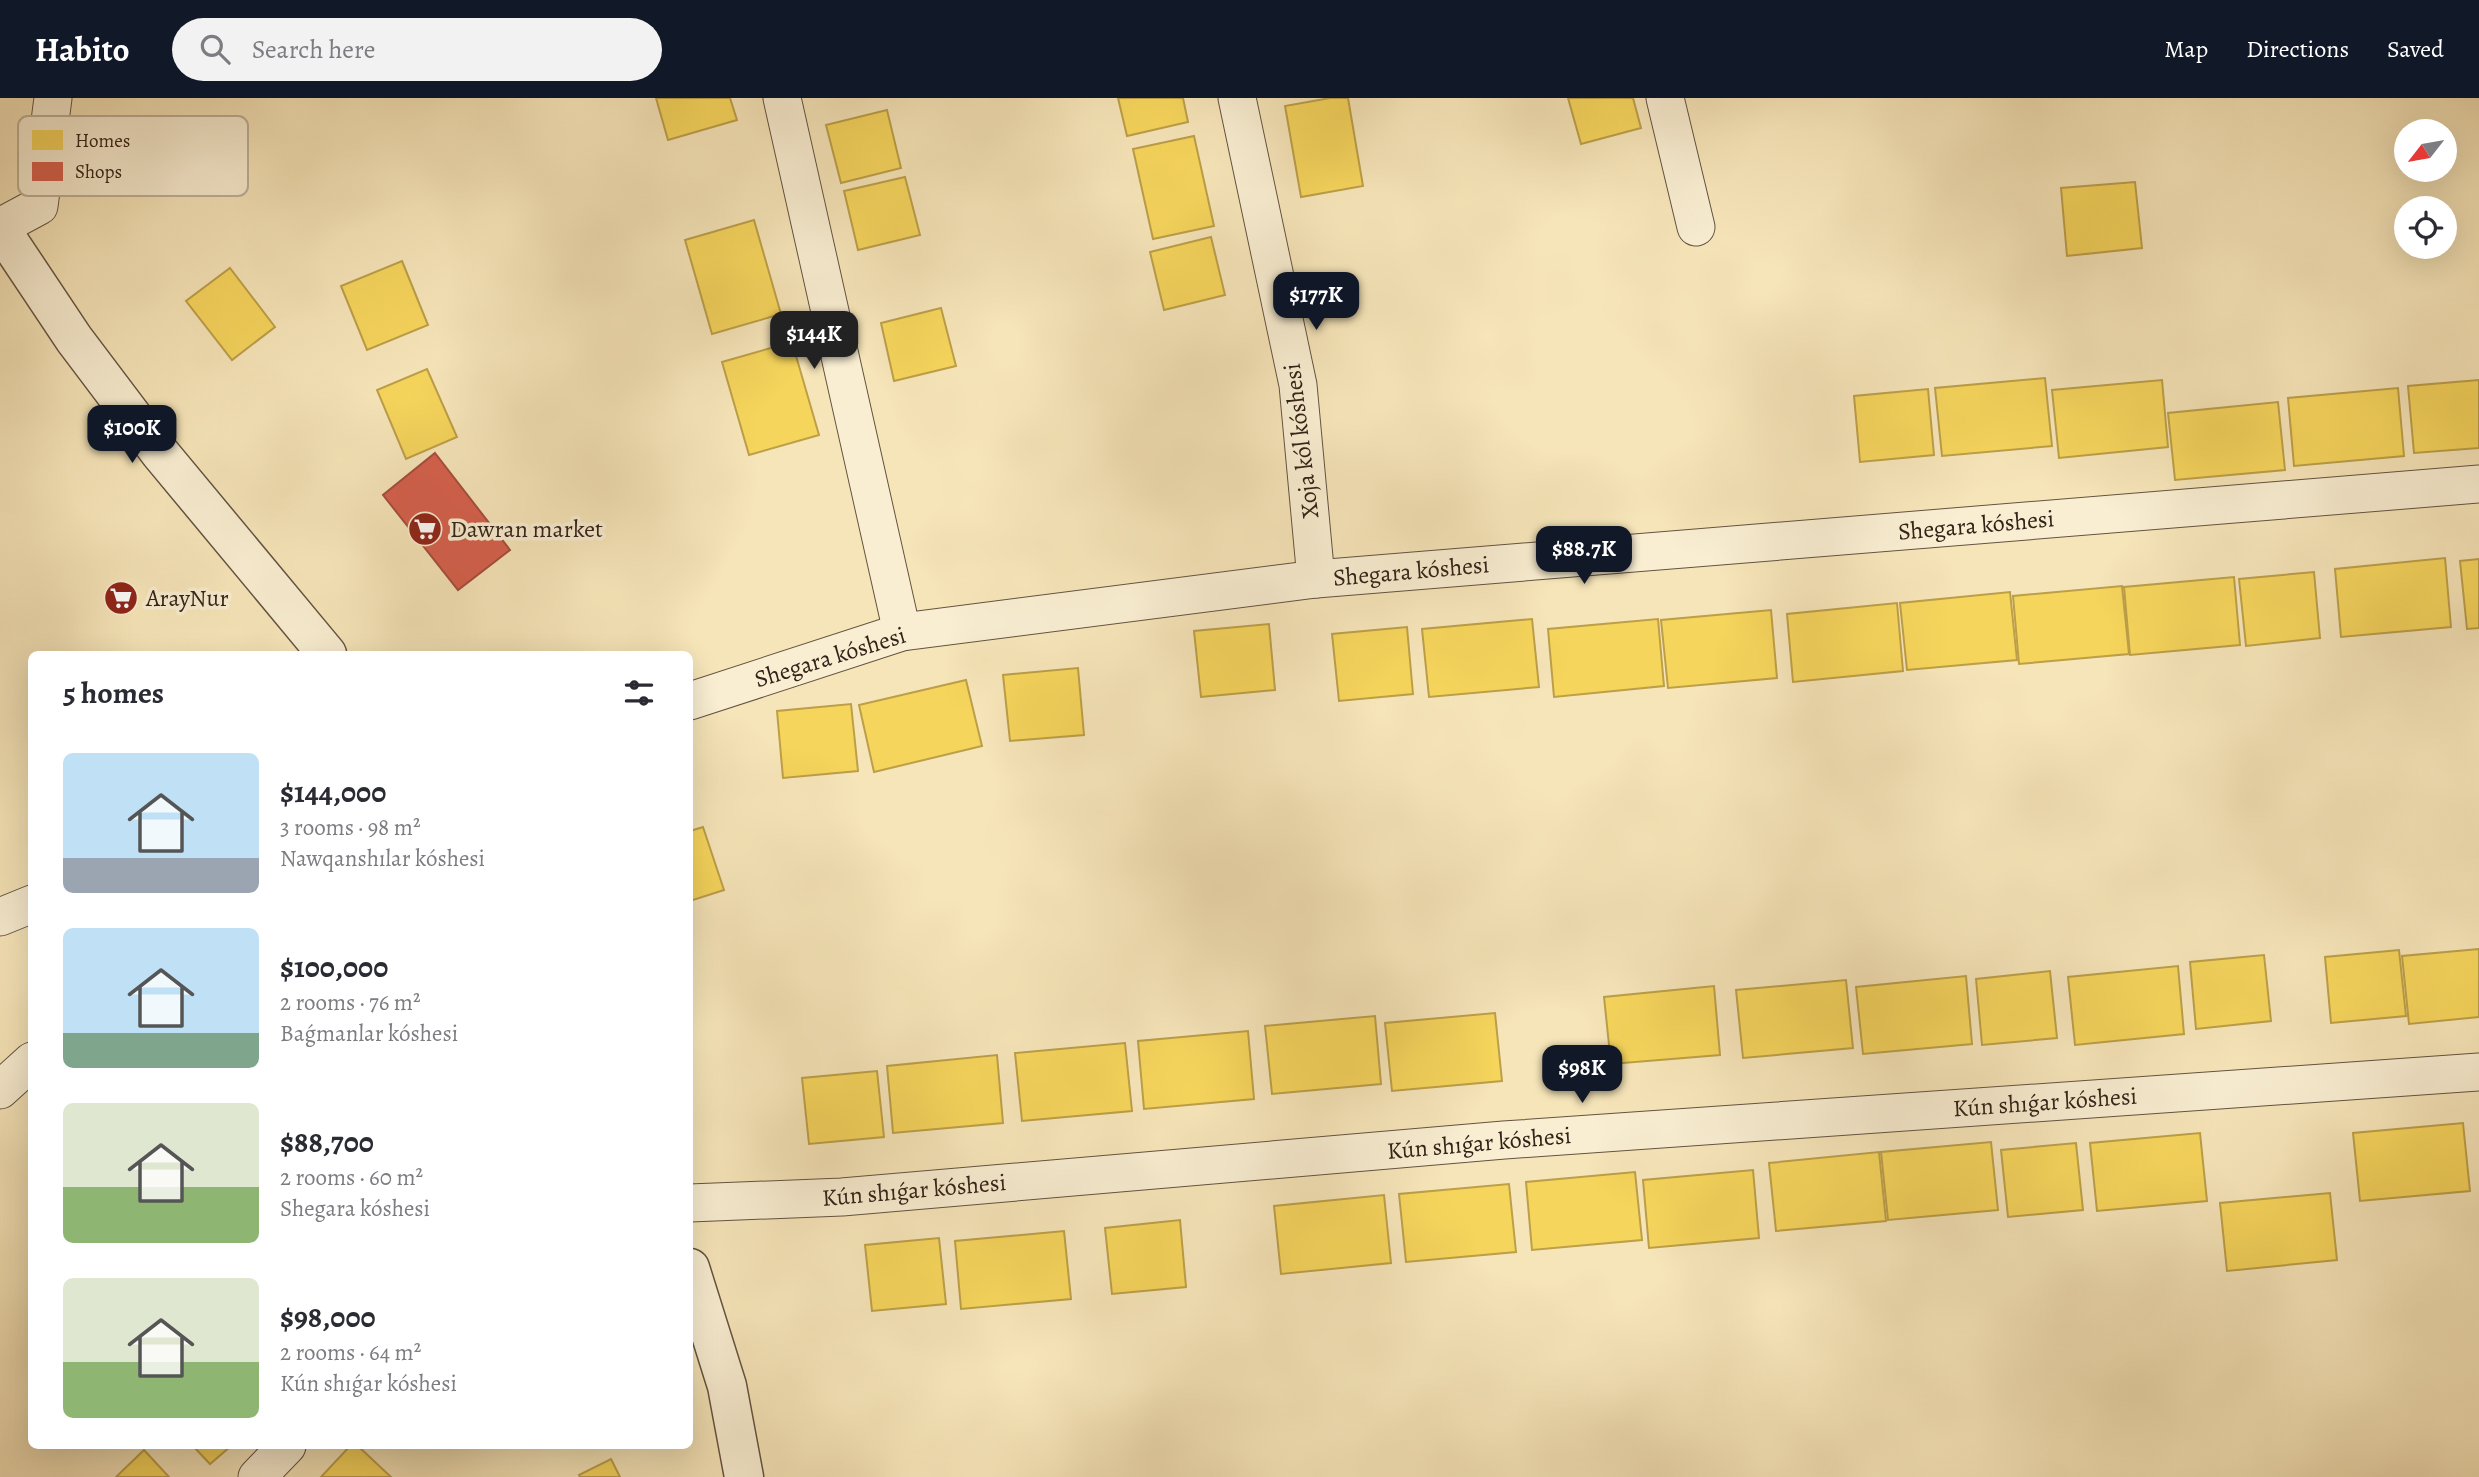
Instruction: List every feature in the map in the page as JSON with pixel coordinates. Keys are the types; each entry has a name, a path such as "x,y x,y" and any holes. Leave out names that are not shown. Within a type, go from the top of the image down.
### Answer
{"street":[{"path":"51,116 53,98"},
{"path":"782,98 902,632"},
{"name":"Xoja kól kóshesi","path":"1237,98 1298,385 1316,579"},
{"path":"1665,98 1696,226"},
{"path":"40,196 39,206 0,228 74,339 160,453 325,651"},
{"name":"Shegara kóshesi","path":"693,700 902,632 1316,579 2479,484"},
{"path":"0,917 28,906"},
{"path":"0,1090 28,1065"},
{"name":"Kún shıǵar kóshesi","path":"693,1203 842,1197 1490,1141 2479,1072"},
{"path":"693,1278 727,1386 744,1477"},
{"path":"257,1477 284,1449"}],"building: Homes":[{"path":"656,98 730,98 737,120 668,140"},
{"path":"1118,98 1183,98 1188,122 1127,136"},
{"path":"1330,98 1348,98 1363,186 1301,197 1285,106"},
{"path":"1568,98 1633,98 1641,128 1581,144"},
{"path":"887,110 901,168 841,183 826,125"},
{"path":"1194,136 1214,226 1153,239 1133,149"},
{"path":"905,177 920,235 858,250 844,191"},
{"path":"2135,182 2142,248 2067,256 2061,188"},
{"path":"754,220 781,314 712,334 685,240"},
{"path":"1211,237 1225,295 1164,310 1150,252"},
{"path":"402,261 428,325 367,350 341,286"},
{"path":"230,268 275,327 232,360 186,301"},
{"path":"941,308 956,366 894,381 881,323"},
{"path":"792,342 819,435 749,455 722,362"},
{"path":"427,369 457,437 406,459 377,390"},
{"path":"2045,378 2052,446 1942,456 1935,388"},
{"path":"2162,380 2168,447 2059,458 2052,390"},
{"path":"2479,380 2479,448 2414,453 2408,386"},
{"path":"2398,388 2404,456 2294,466 2288,398"},
{"path":"1928,389 1934,455 1860,462 1854,396"},
{"path":"2278,402 2285,470 2175,480 2168,413"},
{"path":"2445,558 2451,627 2341,637 2335,569"},
{"path":"2479,559 2479,628 2467,629 2460,561"},
{"path":"2314,572 2320,638 2246,646 2239,579"},
{"path":"2234,577 2240,645 2130,655 2124,587"},
{"path":"2122,586 2129,654 2019,664 2013,596"},
{"path":"2010,592 2017,660 1907,670 1900,603"},
{"path":"1897,603 1903,671 1793,682 1787,614"},
{"path":"1771,610 1777,678 1668,688 1661,620"},
{"path":"1532,619 1539,687 1429,697 1422,629"},
{"path":"1658,619 1664,686 1554,697 1548,629"},
{"path":"1269,624 1275,690 1201,697 1194,631"},
{"path":"1407,627 1413,694 1339,701 1332,634"},
{"path":"1078,668 1084,735 1010,741 1003,675"},
{"path":"966,680 982,746 874,772 859,705"},
{"path":"851,704 858,771 783,778 777,711"},
{"path":"703,827 724,890 693,900 693,830"},
{"path":"2479,949 2479,1017 2409,1024 2402,956"},
{"path":"2399,950 2406,1016 2331,1023 2325,957"},
{"path":"2264,955 2271,1021 2196,1029 2190,962"},
{"path":"2178,966 2184,1034 2075,1045 2068,977"},
{"path":"2050,971 2057,1038 1982,1045 1976,979"},
{"path":"1966,976 1972,1044 1863,1054 1856,987"},
{"path":"1846,980 1853,1048 1743,1058 1736,990"},
{"path":"1714,986 1720,1055 1611,1064 1604,997"},
{"path":"1495,1013 1502,1081 1392,1091 1385,1023"},
{"path":"1375,1016 1381,1084 1272,1094 1265,1026"},
{"path":"1248,1031 1254,1099 1144,1109 1138,1041"},
{"path":"1125,1043 1132,1111 1022,1121 1015,1053"},
{"path":"997,1055 1003,1123 893,1133 887,1066"},
{"path":"877,1071 884,1137 809,1144 802,1078"},
{"path":"2463,1123 2470,1191 2360,1201 2353,1133"},
{"path":"2200,1133 2207,1201 2097,1211 2090,1143"},
{"path":"1991,1142 1998,1210 1888,1220 1881,1152"},
{"path":"2076,1143 2083,1210 2008,1217 2001,1150"},
{"path":"1879,1152 1886,1221 1776,1231 1769,1163"},
{"path":"1753,1170 1759,1238 1649,1248 1643,1180"},
{"path":"1635,1172 1642,1240 1532,1250 1526,1182"},
{"path":"1509,1184 1516,1252 1406,1262 1399,1194"},
{"path":"2330,1193 2337,1260 2227,1271 2220,1203"},
{"path":"1384,1195 1391,1263 1281,1274 1274,1206"},
{"path":"1180,1220 1186,1287 1112,1294 1105,1228"},
{"path":"1064,1231 1071,1299 961,1309 955,1241"},
{"path":"939,1238 946,1304 872,1311 865,1245"},
{"path":"196,1449 228,1449 210,1464"},
{"path":"347,1449 361,1449 391,1477 321,1477"},
{"path":"144,1450 169,1477 116,1477"},
{"path":"611,1459 620,1477 580,1477 579,1475"}],"building: Shops":[{"path":"435,453 510,550 458,590 383,495"}],"place":[{"name":"Dawran market","path":"425,529"},
{"name":"ArayNur","path":"121,598"}]}
